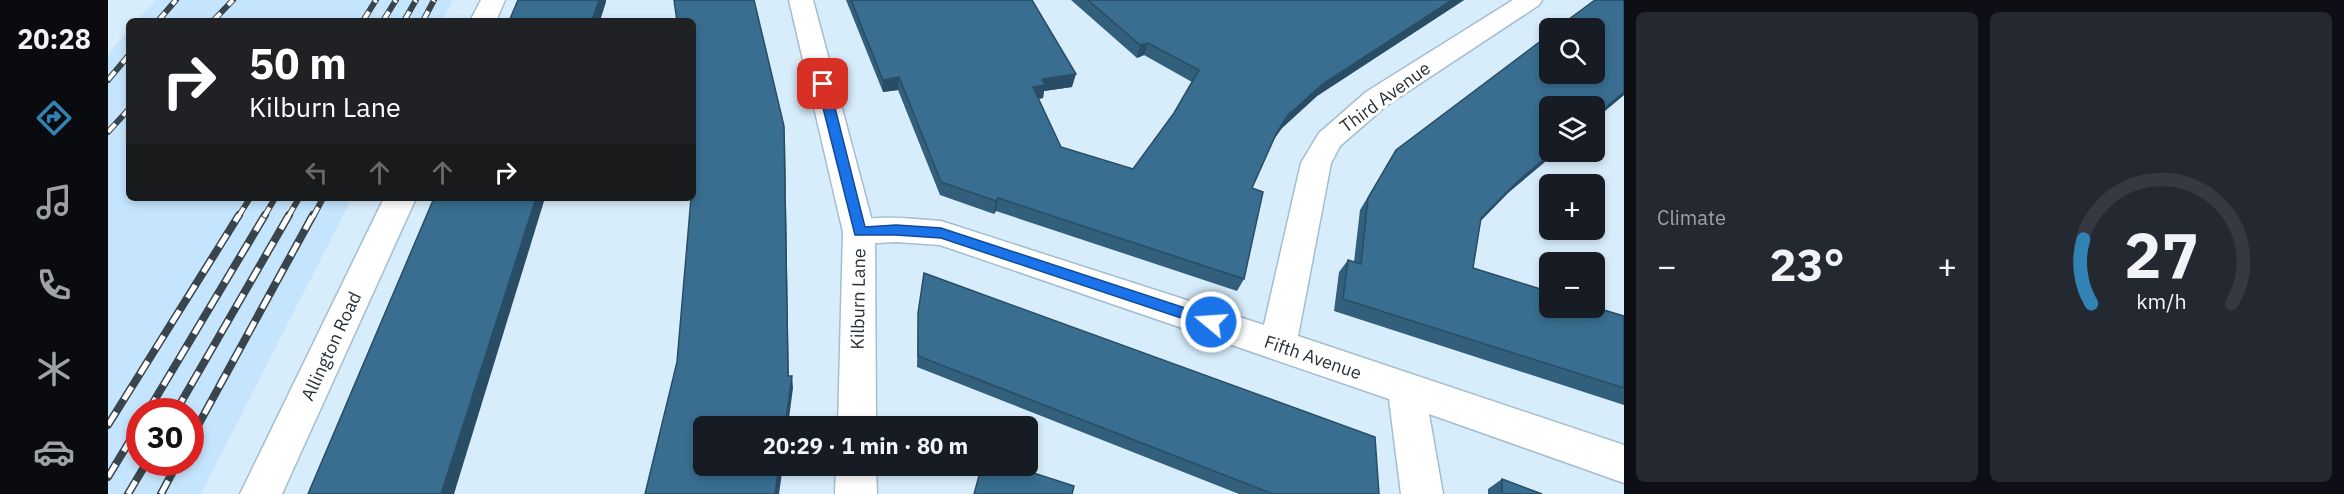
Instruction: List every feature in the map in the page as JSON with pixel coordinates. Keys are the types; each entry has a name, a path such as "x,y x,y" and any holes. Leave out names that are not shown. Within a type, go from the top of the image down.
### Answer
{"street":[{"path":"484,18 493,0"},
{"name":"Kilburn Lane","path":"801,0 859,232 857,416"},
{"name":"Third Avenue","path":"1278,345 1316,163 1329,140 1376,99 1530,0"},
{"name":"Allington Road","path":"261,494 399,201"},
{"name":"Fifth Avenue","path":"859,232 896,230 941,233 1278,345 1624,464"},
{"path":"1406,389 1422,494"},
{"path":"856,476 856,494"}],"shaded area":[{"path":"156,0 453,0 444,18 140,18"},
{"path":"126,33 126,201 350,201 201,494 108,494 108,54"}],"building":[{"path":"518,0 599,0 593,18 510,18"},
{"path":"674,0 754,0 784,126 788,376 792,376 786,416 693,416 693,476 777,476 775,494 645,494 677,362 691,201 696,201 696,18 677,18"},
{"path":"851,0 1032,0 1076,74 1042,79 1045,85 1033,87 1061,147 1133,169 1174,113 1199,70 1148,43 1140,45 1088,0 1452,0 1324,83 1288,115 1277,132 1252,188 1263,192 1244,279 998,198 996,201 941,182 899,77 883,80"},
{"path":"1595,0 1624,0 1624,92 1605,108 1605,96 1539,96 1539,162 1541,162 1481,218 1473,268 1539,289 1539,318 1605,318 1605,310 1624,316 1624,388 1343,299 1348,260 1361,264 1368,198 1396,150 1539,42 1539,84 1605,84 1605,18 1571,18"},
{"path":"433,201 535,201 441,494 308,494"},
{"path":"924,273 1375,437 1379,494 1273,494 918,356 918,313"},
{"path":"1038,474 1074,486 1072,494 974,494 979,476"},
{"path":"1502,479 1542,494 1502,494"}],"railway":[{"path":"161,18 176,0"},
{"path":"216,18 233,0"},
{"path":"365,18 376,0"},
{"path":"385,18 396,0"},
{"path":"406,18 416,0"},
{"path":"425,18 434,0"},
{"path":"108,80 126,59"},
{"path":"108,132 126,112"},
{"path":"238,217 248,201"},
{"path":"264,217 273,201"},
{"path":"288,217 297,201"},
{"path":"313,217 321,201"},
{"path":"108,425 239,215"},
{"path":"156,398 265,215"},
{"path":"183,398 289,215"},
{"path":"204,414 313,215"},
{"path":"108,477 126,447"},
{"path":"128,494 139,476"},
{"path":"161,494 171,476"}],"route":[{"path":"823,84 859,232 896,230 941,233 1211,322"}]}
